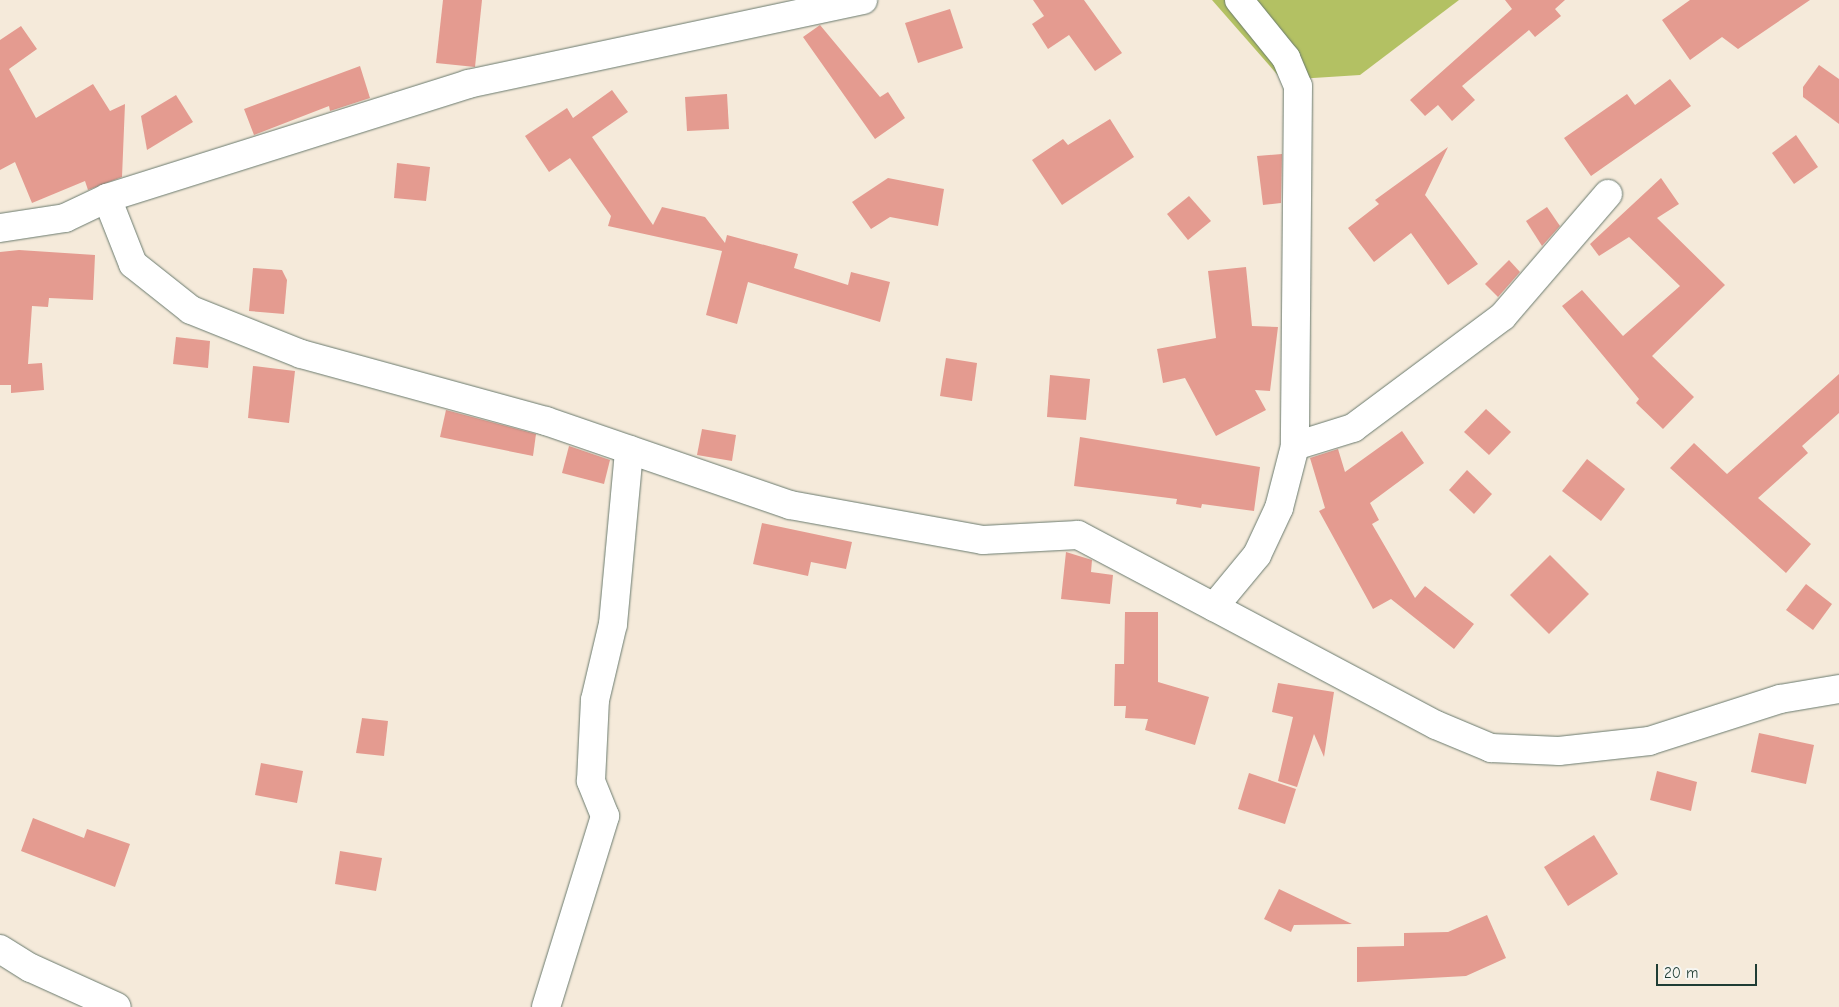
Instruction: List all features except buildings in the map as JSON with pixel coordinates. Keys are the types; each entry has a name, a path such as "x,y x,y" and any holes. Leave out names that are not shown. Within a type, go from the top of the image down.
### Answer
{"street":[{"path":"0,228 64,218 107,198 468,84 863,0"},
{"path":"1214,607 1257,555 1279,508 1295,446 1298,86 1286,58 1239,0"},
{"path":"1295,446 1354,428 1503,316 1608,194"},
{"path":"107,198 134,264 191,310 300,354 546,421 790,505 983,540 1078,535 1436,725 1491,748 1558,751 1649,741 1780,699 1839,689"},
{"path":"546,1007 605,816 591,781 595,700 613,624 629,450"},
{"path":"0,949 31,968 117,1007"}],"green space":[{"path":"1212,0 1459,0 1360,75 1282,80"}]}
